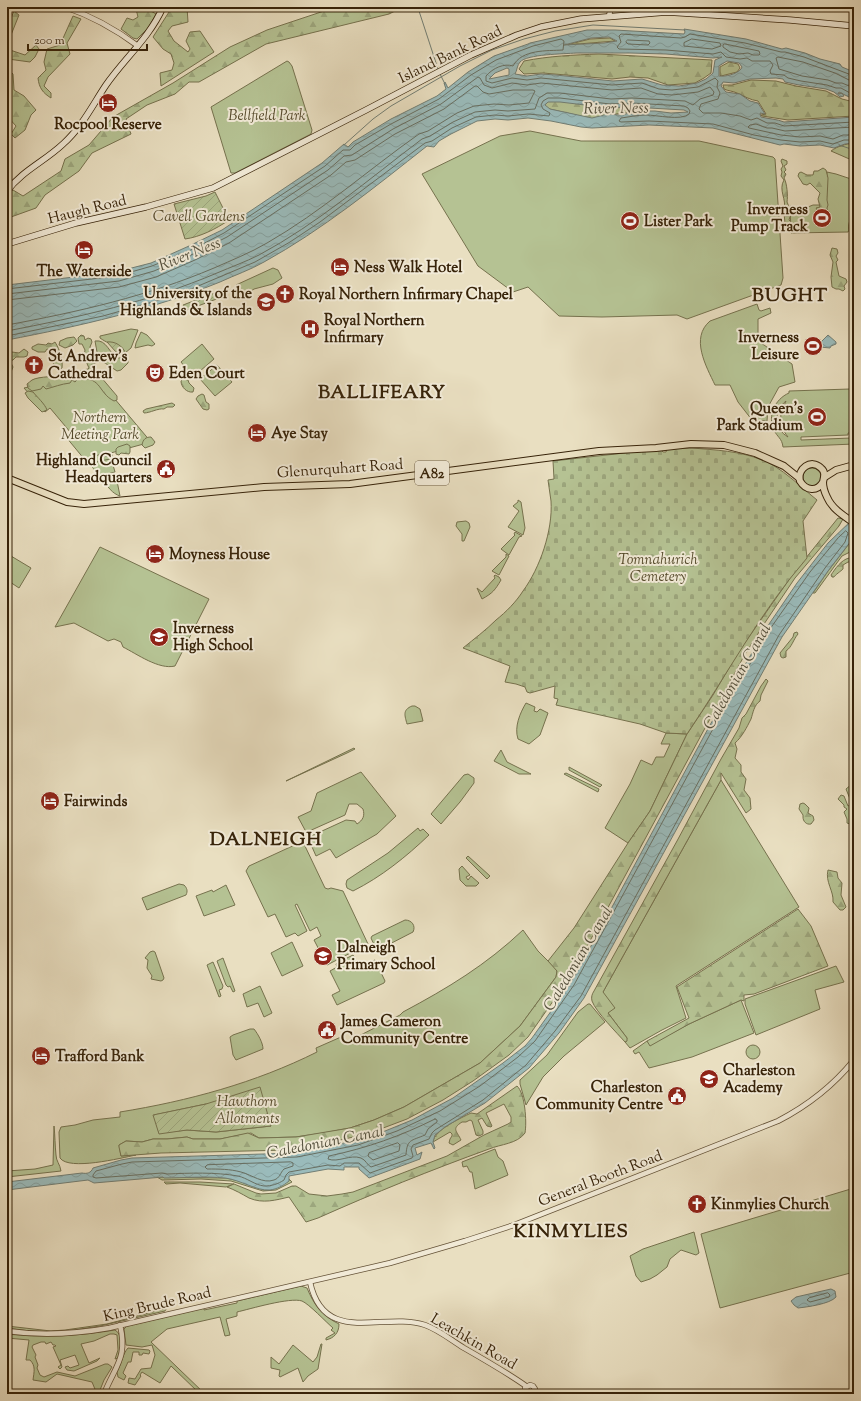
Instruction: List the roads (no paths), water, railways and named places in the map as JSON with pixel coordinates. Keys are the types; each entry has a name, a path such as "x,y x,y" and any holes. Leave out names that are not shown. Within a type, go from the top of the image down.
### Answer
{"main road":[{"path":"7,191 15,181 63,144 78,129 106,85 138,46 160,16 164,7"},
{"name":"Island Bank Road","path":"174,199 213,188 471,55 517,35 541,27 581,19 667,12 801,20 854,26"},
{"name":"Haugh Road","path":"7,244 76,223 174,199"},
{"name":"Glenurquhart Road","path":"7,478 67,502 85,504 264,487 350,484 599,451 656,448 691,444 712,444 738,448 755,453 784,466 799,478"},
{"path":"836,470 824,480 820,487 814,489 808,489 803,486 799,478 800,472 804,467 813,464 821,468 836,470 854,465"},
{"name":"Glenurquhart Road","path":"784,466 804,467"},
{"path":"821,468 827,498"},
{"path":"814,489 827,498 838,511 852,522"}],"street":[{"path":"65,7 97,20 124,35 138,46"},
{"path":"609,16 611,7"},
{"name":"General Booth Road","path":"310,1282 390,1263 521,1222 762,1128 787,1116 811,1101 840,1076 854,1060"},
{"name":"King Brude Road","path":"7,1331 38,1334 68,1334 98,1330 310,1282"},
{"name":"Leachkin Road","path":"310,1282 317,1301 325,1311 336,1319 351,1323 408,1322 426,1326 490,1363 526,1386 533,1386 535,1389 534,1394"},
{"path":"104,1394 122,1355 123,1347 120,1325"},
{"name":"Leachkin Road","path":"526,1386 524,1391 526,1394"}],"water":[{"name":"River Ness","path":"684,29 746,39 782,49 786,48 840,64 842,67 854,72 854,97 849,97 842,94 844,96 840,97 834,92 826,89 785,82 783,79 776,78 750,79 734,83 723,82 721,86 726,92 740,94 750,101 758,103 765,114 760,113 761,117 784,122 854,117 854,143 845,144 834,148 820,145 780,145 713,128 649,125 592,128 528,118 477,121 439,141 434,147 427,146 327,222 286,250 253,268 194,292 142,309 88,323 7,340 7,285 116,272 151,263 189,246 222,230 322,163 344,144 348,147 353,142 391,119 437,96 446,89 445,82 448,88 468,72 494,56 530,43 587,30 684,34","holes":["609,37 617,41 564,45 591,38","630,53 713,58 722,57 715,60 713,73 706,79 697,83 679,86 662,85 642,79 613,81 556,75 541,74 527,76 515,74 519,63 524,59 555,54","727,61 739,63 742,67 734,74 719,76 719,66","507,68 509,69 509,75 489,79 495,73","548,102 610,108 632,107 684,110 688,112 671,113 643,111 619,115 608,114 592,118 550,109 545,105"]},
{"path":"828,335 836,342 836,344 830,348 820,347 818,345"},
{"path":"854,518 854,531 849,539 851,541 782,637 584,998 559,1033 529,1068 485,1103 445,1127 435,1135 433,1142 434,1149 431,1143 415,1148 417,1155 422,1152 420,1159 369,1178 359,1169 359,1167 344,1167 344,1170 328,1169 289,1176 289,1181 287,1183 270,1190 259,1189 225,1178 163,1177 94,1183 88,1180 7,1190 7,1182 87,1173 93,1168 132,1158 296,1153 368,1138 412,1120 453,1098 525,1046 564,993 577,972 710,725 767,627 797,583 828,543"},
{"path":"831,1289 835,1291 836,1297 829,1302 798,1308 791,1301 796,1297"}],"waterway":[{"path":"419,7 438,69"},
{"path":"344,145 373,119 391,106 460,66 492,50 524,39 555,31 593,25 685,30"},
{"path":"440,74 445,84"},
{"path":"839,145 854,150"}],"place":[{"name":"Rocpool Reserve","path":"108,103"},
{"name":"Inverness Pump Track","path":"822,218"},
{"name":"Lister Park","path":"630,221"},
{"name":"The Waterside","path":"84,250"},
{"name":"Ness Walk Hotel","path":"340,267"},
{"name":"Royal Northern Infirmary Chapel","path":"285,294"},
{"name":"University of the Highlands & Islands","path":"266,302"},
{"name":"Royal Northern Infirmary","path":"310,329"},
{"name":"Inverness Leisure","path":"813,346"},
{"name":"St Andrew's Cathedral","path":"34,365"},
{"name":"Eden Court","path":"155,373"},
{"name":"Queen's Park Stadium","path":"817,417"},
{"name":"Aye Stay","path":"257,433"},
{"name":"Highland Council Headquarters","path":"166,469"},
{"name":"Moyness House","path":"155,554"},
{"name":"Inverness High School","path":"159,637"},
{"name":"Fairwinds","path":"50,801"},
{"name":"Dalneigh Primary School","path":"323,956"},
{"name":"James Cameron Community Centre","path":"327,1030"},
{"name":"Trafford Bank","path":"41,1056"},
{"name":"Charleston Academy","path":"709,1079"},
{"name":"Charleston Community Centre","path":"677,1096"},
{"name":"Kinmylies Church","path":"697,1204"}],"district":[{"name":"BUGHT","path":"790,294"},
{"name":"BALLIFEARY","path":"382,391"},
{"name":"DALNEIGH","path":"266,838"},
{"name":"KINMYLIES","path":"571,1230"}],"park label":[{"name":"Bellfield Park","path":"267,115"},
{"name":"Cavell Gardens","path":"199,216"},
{"name":"Northern Meeting Park","path":"100,426"},
{"name":"Tomnahurich Cemetery","path":"658,568"},
{"name":"Hawthorn Allotments","path":"247,1110"}],"water label":[{"name":"Caledonian Canal","path":"736,676"},
{"name":"Caledonian Canal","path":"577,958"},
{"name":"Caledonian Canal","path":"325,1141"}]}
